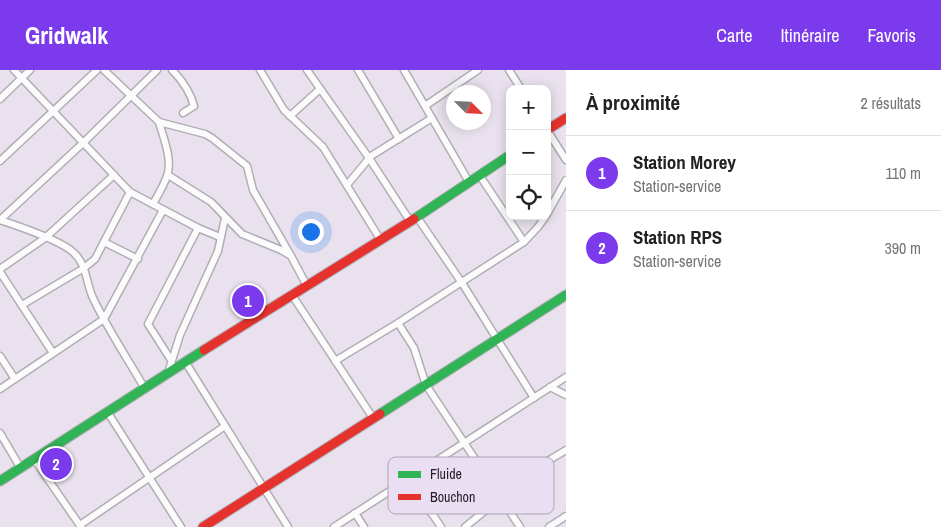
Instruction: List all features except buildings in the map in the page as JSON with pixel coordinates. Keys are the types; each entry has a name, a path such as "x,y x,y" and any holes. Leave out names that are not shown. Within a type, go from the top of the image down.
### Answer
{"main road":[{"path":"551,127 566,118"},
{"path":"0,481 413,219 506,158"},
{"path":"203,527 566,295"}],"street":[{"path":"14,70 130,192 198,228 220,237"},
{"path":"0,98 30,70"},
{"path":"0,161 97,70"},
{"path":"104,70 159,122 212,138 247,166 253,190 307,286"},
{"path":"145,389 92,298 84,268 76,254 24,228 0,220 157,70"},
{"path":"260,70 278,101 290,116 323,147 380,239"},
{"path":"307,70 413,219 462,283 534,398"},
{"path":"358,70 399,139"},
{"path":"404,70 469,182"},
{"path":"425,106 478,70"},
{"path":"509,70 518,85"},
{"path":"174,71 184,82 194,106 183,113"},
{"path":"290,116 320,89"},
{"path":"346,185 369,158 432,118"},
{"path":"153,204 168,175 169,161 159,122"},
{"path":"551,136 566,160"},
{"path":"52,353 0,270 45,238 114,175"},
{"path":"168,175 211,202 242,234 291,256"},
{"path":"480,176 524,242"},
{"path":"551,206 566,180"},
{"path":"22,305 84,268 95,259 130,192"},
{"path":"0,389 104,319 164,210"},
{"path":"168,375 180,335 218,251 225,218"},
{"path":"335,361 462,283 524,242 543,220"},
{"path":"171,360 148,324 198,228"},
{"path":"104,242 138,259"},
{"path":"292,295 373,418"},
{"path":"398,323 414,348 426,385 473,457"},
{"path":"0,356 15,379"},
{"path":"186,363 288,527"},
{"path":"443,457 566,377"},
{"path":"550,387 566,395"},
{"path":"108,413 181,527"},
{"path":"34,459 81,526 225,426"},
{"path":"0,434 20,467"},
{"path":"554,457 566,450"},
{"path":"334,527 388,492"},
{"path":"355,513 364,527"},
{"path":"432,514 441,527"},
{"path":"464,527 481,514"},
{"path":"511,514 520,527"},
{"path":"549,527 566,516"}],"traffic: fast":[{"path":"414,219 506,158"},
{"path":"380,414 566,295"},
{"path":"0,481 204,350"}],"traffic: jam":[{"path":"551,127 566,118"},
{"path":"204,350 414,219"},
{"path":"203,527 380,414"}],"place":[{"name":"Station Morey","path":"248,301"},
{"name":"Station RPS","path":"56,464"}]}
